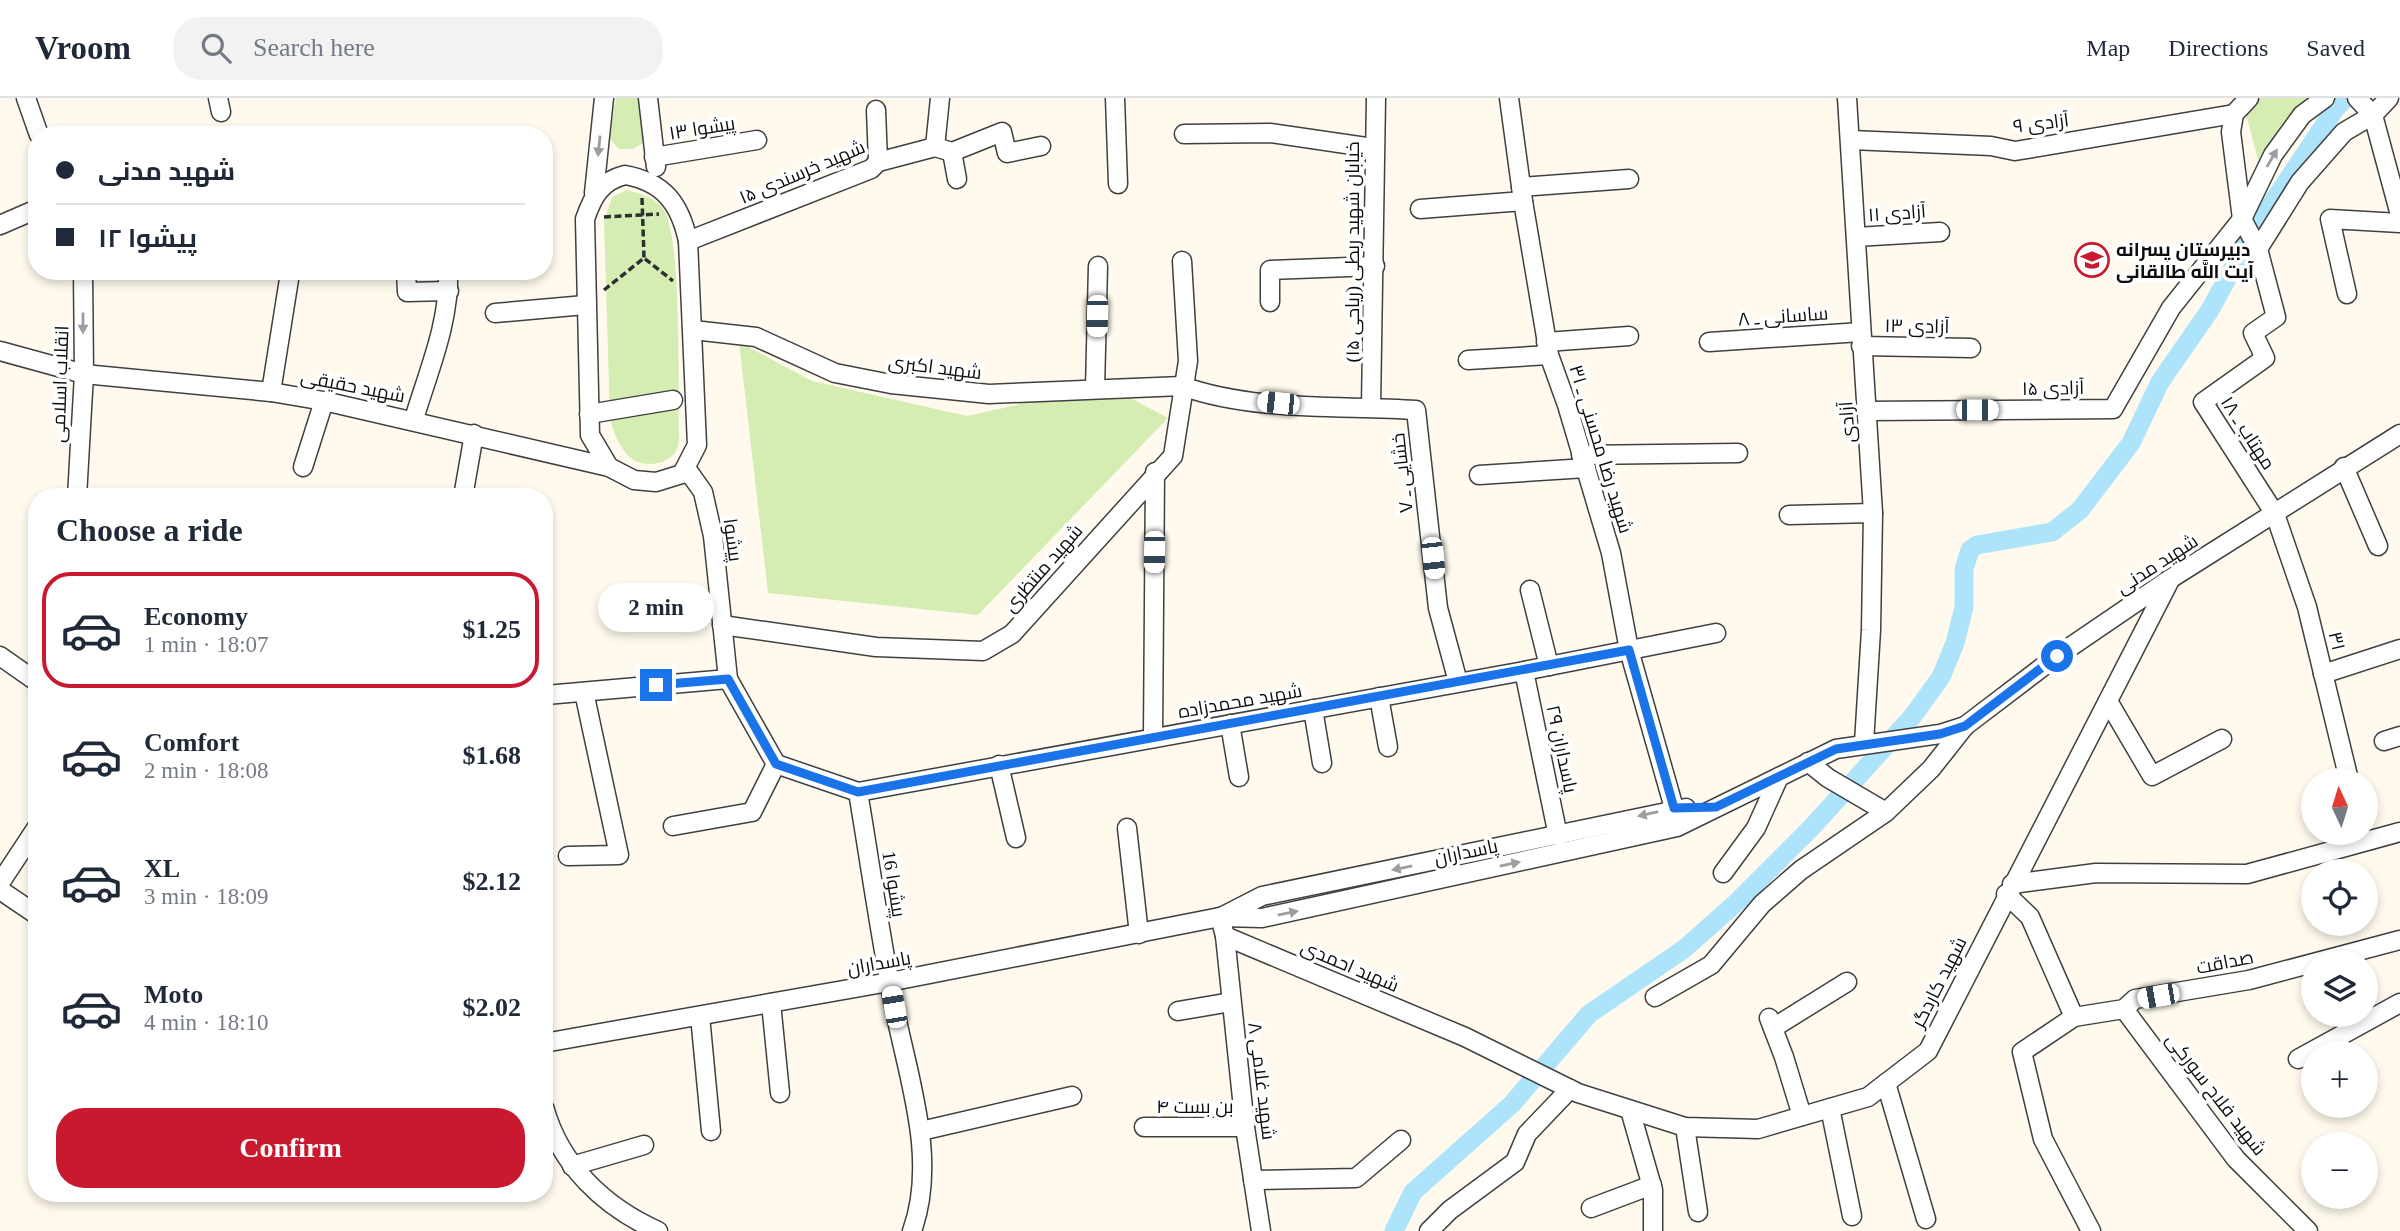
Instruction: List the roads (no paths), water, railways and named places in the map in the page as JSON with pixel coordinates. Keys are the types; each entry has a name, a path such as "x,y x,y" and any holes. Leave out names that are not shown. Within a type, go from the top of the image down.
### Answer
{"street":[{"path":"26,98 36,126"},
{"path":"604,98 594,193 585,219 585,305 590,435 609,467"},
{"path":"648,98 653,157 660,188"},
{"path":"940,98 943,150 957,179"},
{"path":"1115,98 1118,184"},
{"name":"خیابان شهید ربطی (ریاحی ۱۵)","path":"1371,407 1375,266 1373,148 1376,98"},
{"name":"شهید رضا محسنی ـ ۳۱","path":"1509,98 1548,348 1611,553 1629,650 1674,808"},
{"name":"آزادی","path":"1847,98 1873,513 1871,742"},
{"path":"2249,98 2234,114 2231,132 2242,219 2258,249 2300,182 2344,132 2363,105 2389,98"},
{"path":"2242,219 2273,155 2302,115 2325,98"},
{"path":"2363,105 2398,206"},
{"path":"876,110 878,162"},
{"name":"آزادی ۹","path":"1851,140 1991,146 2015,151 2234,114"},
{"name":"شهید خرسندی ۱۵","path":"688,241 871,169 878,162 943,150 1002,132 1007,153 1041,146"},
{"path":"1184,134 1270,133 1373,148"},
{"name":"پیشوا ۱۳","path":"653,157 757,140"},
{"path":"594,193 613,178 625,175 641,178 660,188 680,213 688,241 697,445 686,468"},
{"path":"1420,209 1629,179"},
{"path":"0,225 28,213"},
{"name":"آزادی ۱۵","path":"1867,411 2113,408 2171,308 2242,219"},
{"path":"2347,294 2329,219 2400,223"},
{"name":"آزادی ۱۱","path":"1856,237 1940,232"},
{"name":"مهتاب ـ ۱۸","path":"2258,249 2276,317 2253,333 2264,358 2203,402 2276,514"},
{"name":"شهید منتظری","path":"722,625 876,647 983,651 1012,634 1172,456 1188,361 1182,261"},
{"path":"1270,302 1270,270 1375,266"},
{"path":"1096,389 1098,267"},
{"name":"انقلاب اسلامی","path":"77,488 83,374 83,280"},
{"path":"271,392 289,280"},
{"path":"406,280 407,292 449,291"},
{"path":"414,419 443,322 449,280"},
{"path":"495,313 585,305"},
{"name":"شهید اکبری","path":"693,330 756,337 835,373 891,384 989,394 1182,386"},
{"path":"1468,360 1629,336"},
{"name":"ساسانی ـ ۸","path":"1709,342 1861,339"},
{"name":"آزادی ۱۳","path":"1861,339 1971,348"},
{"name":"شهید حقیقی","path":"0,351 83,374 271,392 414,419 609,467 634,480 656,482 682,474 686,468"},
{"name":"خشایی ـ ۷","path":"1182,386 1206,395 1301,406 1416,410 1438,608 1458,682"},
{"path":"589,414 673,400"},
{"path":"303,467 324,401"},
{"path":"465,488 474,434"},
{"name":"شهید مدنی","path":"1871,742 1940,734 1965,726 2057,656 2170,579 2400,434"},
{"path":"1479,475 1584,462 1738,453"},
{"path":"2344,467 2378,546"},
{"name":"پیشوا","path":"686,468 703,492 713,536 728,679"},
{"path":"1153,738 1155,472"},
{"path":"1789,515 1873,513"},
{"name":"۳۱","path":"2276,514 2307,607 2346,768"},
{"name":"شهید کاردگر","path":"1564,1086 1685,1127 1758,1129 1868,1097 1927,1051 2170,579"},
{"path":"1530,590 1549,666"},
{"name":"شهید محمدزاده","path":"858,792 1524,671 1716,633"},
{"path":"2323,674 2400,649"},
{"path":"0,656 28,676"},
{"name":"پاسداران ۲۹","path":"1524,671 1558,836"},
{"path":"553,694 728,679 776,764 858,792"},
{"path":"568,856 619,855 584,692"},
{"path":"1379,697 1388,747"},
{"path":"2108,701 2152,776 2222,739"},
{"path":"1314,709 1322,763"},
{"path":"1230,724 1239,777"},
{"path":"1655,997 1711,965 1762,904 1801,870 1886,811 1931,769 1965,726"},
{"name":"پاسداران","path":"553,1041 890,982 1220,917 1262,918 1664,830 1677,827 1836,749 1871,742"},
{"path":"1808,762 1828,778 1886,811"},
{"path":"673,826 752,811 776,764"},
{"path":"999,765 1016,838"},
{"path":"1723,873 1756,828 1779,777"},
{"name":"پیشوا 16","path":"858,792 890,982 920,1132 921,1181 917,1216 912,1231"},
{"name":"پاسداران","path":"1220,917 1262,897 1558,836 1674,808 1716,807"},
{"path":"1127,828 1139,934"},
{"path":"2378,836 2400,832"},
{"path":"0,883 28,841"},
{"path":"2091,1231 2043,1139 2022,1052 2074,1017 2030,918 2009,889 2096,873 2247,874 2340,845"},
{"path":"0,890 28,909"},
{"path":"1220,917 1225,936"},
{"name":"۸ شهید غلامی","path":"1225,936 1245,1128 1261,1231"},
{"name":"شهید احمدی","path":"1225,936 1477,1043 1564,1086"},
{"name":"صداقت","path":"2074,1017 2124,1009 2135,999 2249,980 2398,943"},
{"path":"1802,1116 1771,1023 1847,982"},
{"path":"1178,1011 1230,1002"},
{"path":"771,1003 780,1093"},
{"path":"2298,1059 2400,1003"},
{"name":"شهید فلاح سورکی","path":"2124,1009 2236,1159 2308,1231"},
{"path":"700,1016 710,1132"},
{"path":"1886,1083 1926,1219"},
{"path":"1429,1231 1450,1210 1515,1162 1527,1134 1564,1086"},
{"path":"920,1132 1072,1096"},
{"path":"1830,1108 1852,1216"},
{"path":"1630,1110 1652,1185 1653,1231"},
{"name":"بن بست ۴","path":"1144,1127 1245,1128"},
{"path":"1685,1127 1698,1212"},
{"path":"553,1131 572,1166 599,1195 658,1231"},
{"path":"1254,1180 1356,1178 1401,1140"},
{"path":"572,1166 644,1145"},
{"path":"1591,1208 1652,1185"}],"waterway":[{"path":"1394,1231 1413,1192 1512,1104 1589,1014 1684,949 1737,902 1811,828 1912,717 1941,677 1955,643 1964,607 1964,569 1970,550 1977,545 2052,532 2080,510 2131,443 2160,382 2210,310 2252,233 2335,109 2346,98"}],"place":[{"name":"دبیرستان پسرانه آیت اللَّه طالقانی","path":"2092,260"}]}
